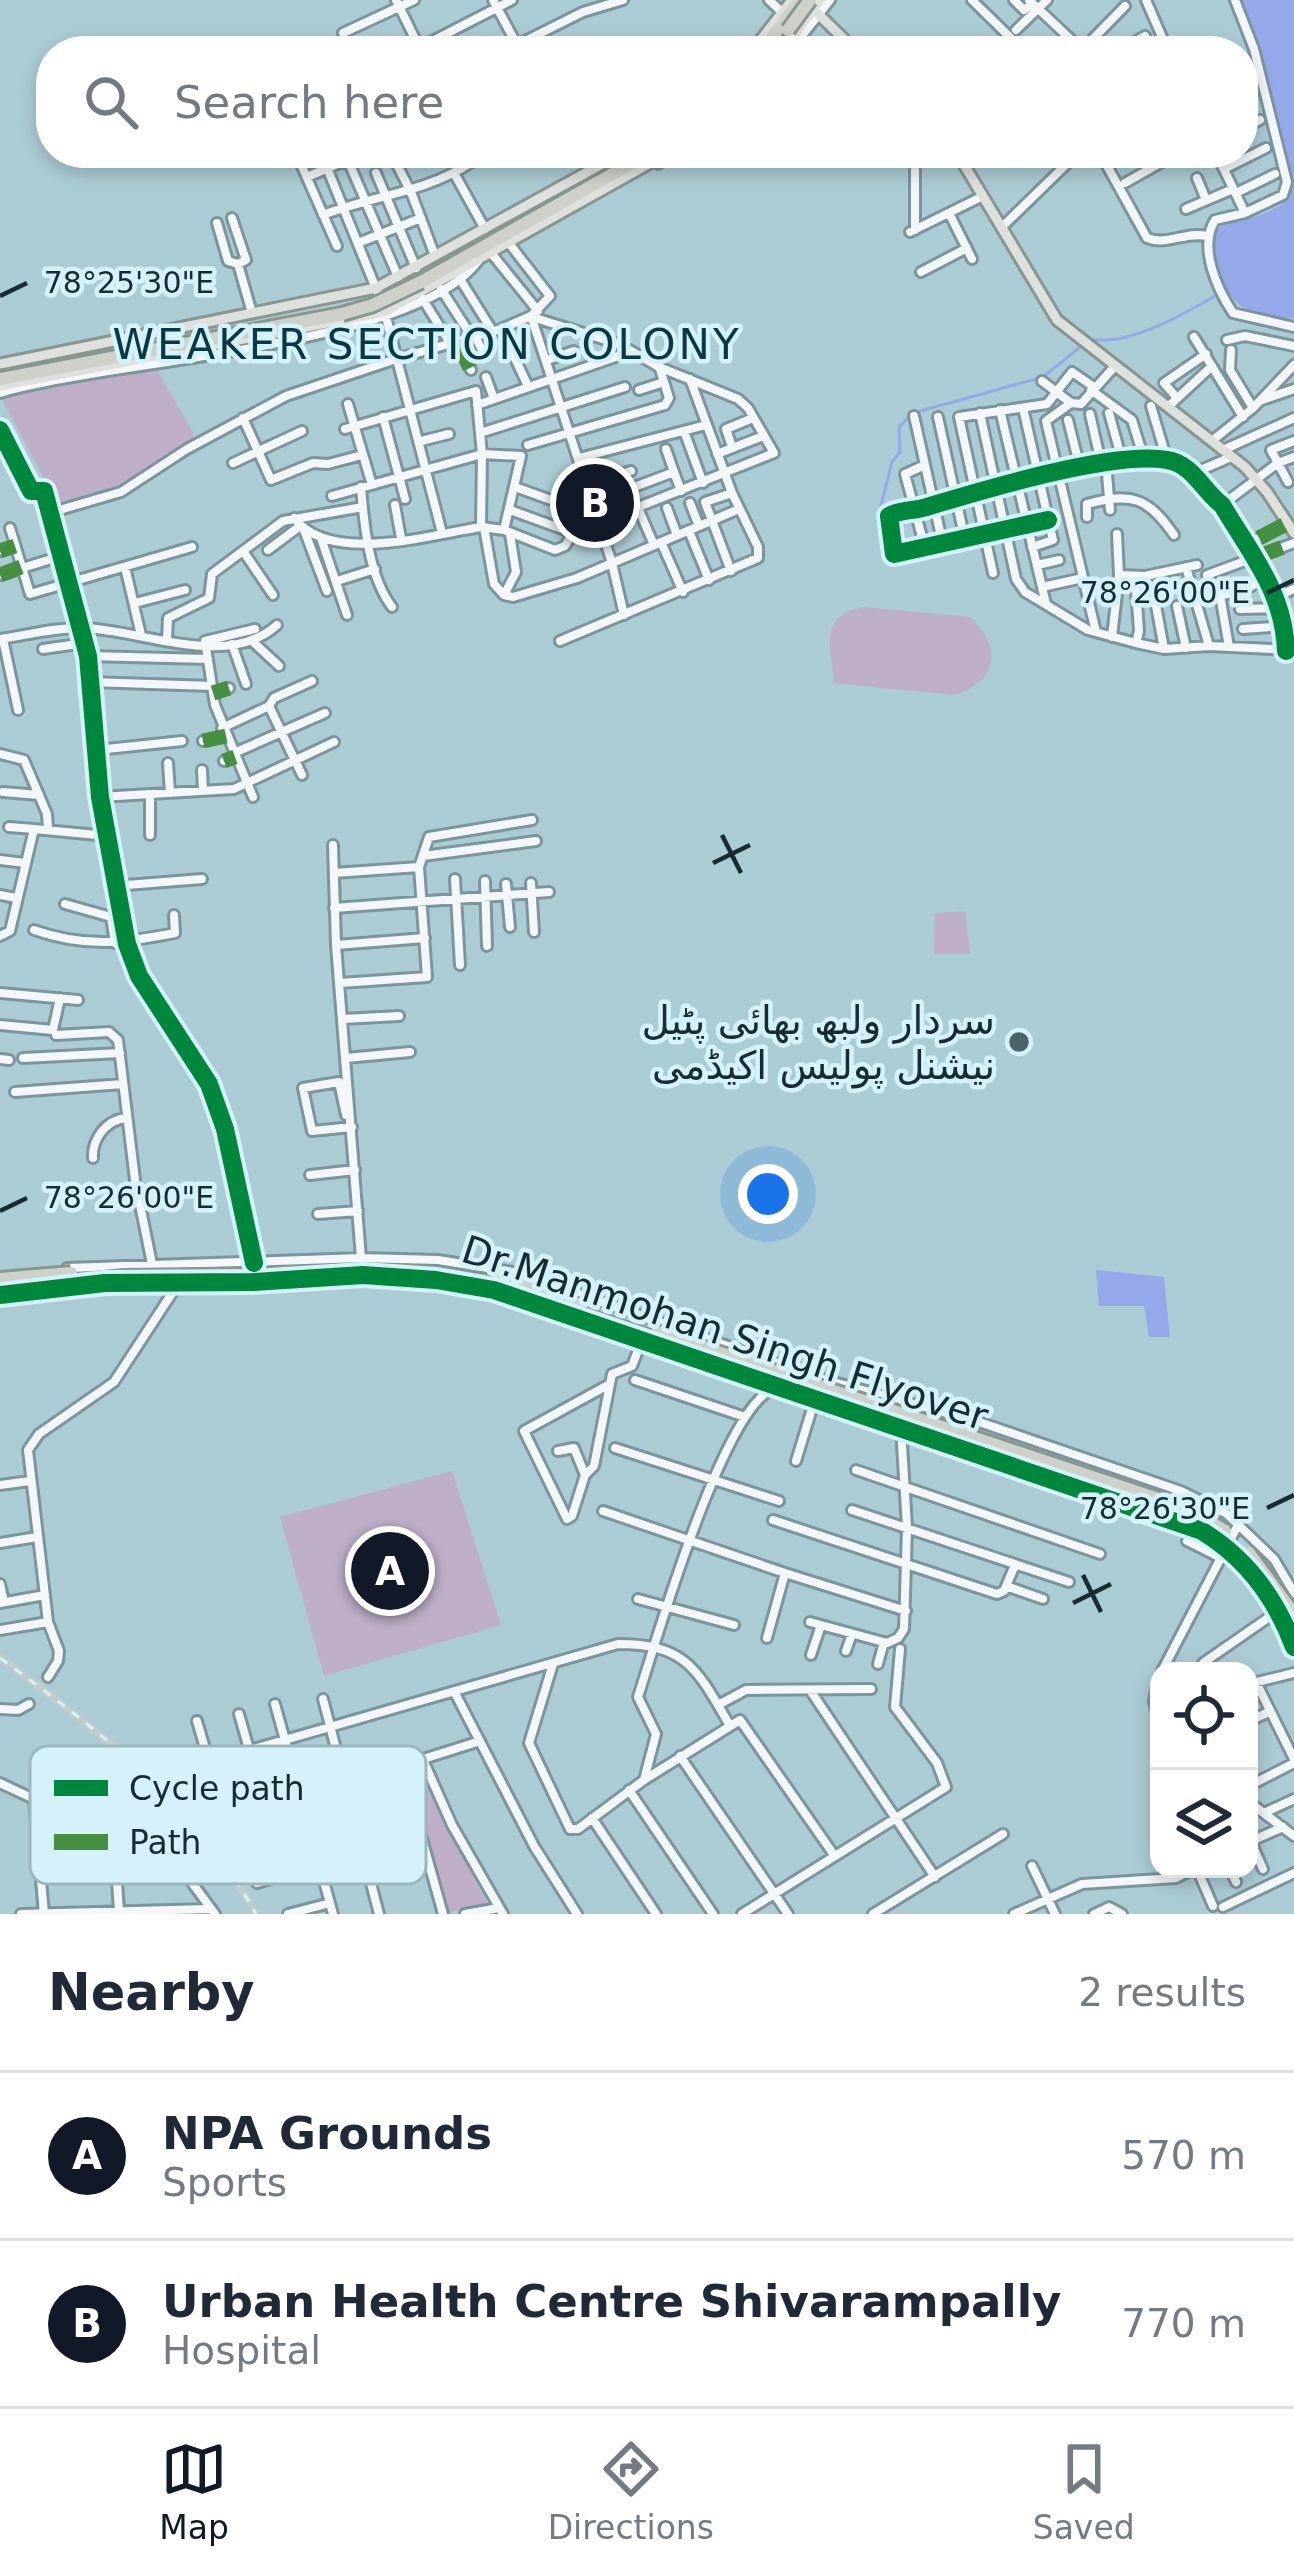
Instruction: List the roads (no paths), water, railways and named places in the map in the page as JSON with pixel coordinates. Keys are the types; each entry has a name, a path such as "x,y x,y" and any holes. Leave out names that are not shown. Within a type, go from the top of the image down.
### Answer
{"highway":[{"path":"777,36 809,3"},
{"path":"784,36 809,3"},
{"path":"0,379 370,298 607,168"},
{"path":"0,379 373,305 623,168"},
{"name":"Dr.Manmohan Singh Flyover","path":"0,1277 410,1264 488,1275 1191,1510 1239,1542 1294,1614"},
{"name":"Dr.Manmohan Singh Flyover","path":"0,1292 124,1277 413,1273 498,1286 1190,1519 1242,1556 1294,1633"}],"main road":[{"path":"764,36 783,13 809,3"},
{"path":"794,36 809,3"},
{"path":"809,3 841,36"},
{"path":"0,379 252,313 376,288 595,168"},
{"path":"0,379 385,315 641,168"},
{"path":"967,168 1058,320 1114,366 1174,401 1254,480 1285,517 1294,539"}],"street":[{"path":"344,34 398,4 415,0"},
{"path":"441,36 495,4 512,0"},
{"path":"535,36 583,12 623,0"},
{"path":"769,0 783,13"},
{"path":"809,3 830,0"},
{"path":"972,0 1009,36"},
{"path":"1014,0 1024,10 1047,0"},
{"path":"1146,0 1162,36"},
{"path":"1234,0 1249,36"},
{"path":"398,4 412,36"},
{"path":"495,4 512,36"},
{"path":"1016,30 1033,4"},
{"path":"1033,4 1066,36"},
{"path":"1096,36 1125,6"},
{"path":"1258,65 1287,182 1283,195 1245,213 1215,220 1208,236 1221,293 1233,313 1294,327"},
{"path":"1258,152 1266,148"},
{"path":"304,168 337,246"},
{"path":"308,177 327,168 376,288 429,470 442,533"},
{"path":"351,168 398,278"},
{"path":"400,168 436,257"},
{"path":"323,214 411,192 462,168"},
{"path":"568,208 579,208 650,168"},
{"path":"1001,227 1062,168"},
{"path":"1108,168 1147,238 1165,242 1188,235 1208,236"},
{"path":"1125,183 1150,169"},
{"path":"1224,169 1245,213"},
{"path":"915,170 912,231 985,196"},
{"path":"376,173 416,268"},
{"path":"454,173 484,229"},
{"path":"1186,208 1275,173"},
{"path":"1197,178 1206,200"},
{"path":"949,213 972,259"},
{"path":"217,223 228,261 238,264 246,260 232,218"},
{"path":"358,243 421,218"},
{"path":"50,512 121,492 286,396 497,331 534,313 549,301 549,292 508,242"},
{"path":"921,272 967,248"},
{"path":"491,253 534,313 624,615"},
{"path":"385,315 460,279 478,260"},
{"path":"238,264 252,313"},
{"path":"460,279 528,386"},
{"path":"441,289 483,352"},
{"path":"422,298 471,370"},
{"path":"510,511 573,533 772,456 773,450 743,402 659,368 620,344 534,313"},
{"path":"1257,404 1230,370 1229,345 1245,336 1294,346"},
{"path":"1194,337 1243,417"},
{"path":"547,360 574,351"},
{"path":"476,405 630,352"},
{"path":"1206,354 1164,383 1174,401 1212,366"},
{"path":"1213,440 1294,365"},
{"path":"1042,381 1071,403 1081,404 1114,366"},
{"path":"528,445 665,405 669,398 659,368"},
{"path":"993,574 959,417 1047,404 1072,372 1132,419 1144,459"},
{"path":"486,377 494,399"},
{"path":"560,641 683,592 759,555 690,378"},
{"path":"639,390 664,382"},
{"path":"480,433 625,387"},
{"path":"1257,404 1294,389"},
{"path":"350,427 476,391 483,527 494,584 504,596"},
{"path":"1071,403 1046,421 1096,633"},
{"path":"348,404 350,427 372,485"},
{"path":"1151,406 1167,460"},
{"path":"1023,407 1052,543 1033,547"},
{"path":"1000,410 1047,605"},
{"path":"980,413 997,489 1006,530 1019,586 1096,633 1136,644 1164,649 1290,650 1278,596 1222,505 1208,495 1194,473 1167,460 1103,463 1080,468 1059,474 1039,478 1018,484 997,489 976,494 956,499 934,504 889,516 894,554 943,545 965,540 985,535 1006,530 1048,520"},
{"path":"1109,413 1122,460"},
{"path":"1090,414 1110,510"},
{"path":"914,416 943,545"},
{"path":"382,417 405,500"},
{"path":"938,417 965,540"},
{"path":"243,418 268,478 275,481 314,463 362,455"},
{"path":"732,448 726,429 753,418"},
{"path":"1194,473 1294,418"},
{"path":"1068,420 1080,468"},
{"path":"578,458 706,425"},
{"path":"0,430 32,493 44,490 82,628 100,797 127,944 140,976 209,1084 225,1129 254,1263"},
{"path":"233,463 302,431"},
{"path":"684,431 703,483"},
{"path":"421,441 448,434"},
{"path":"717,454 763,436"},
{"path":"1288,482 1271,450 1294,441"},
{"path":"665,448 681,491"},
{"path":"332,496 482,454 521,456 507,531 516,572 504,596"},
{"path":"1222,505 1278,463 1294,457"},
{"path":"925,465 905,473 925,548"},
{"path":"587,485 632,471"},
{"path":"515,487 576,509 674,472"},
{"path":"361,487 375,568 392,607"},
{"path":"731,571 705,502 732,493"},
{"path":"1087,517 1087,504 1127,497 1147,503 1174,535"},
{"path":"690,503 709,580"},
{"path":"395,505 401,538"},
{"path":"166,640 168,618 209,598 209,578 274,526 363,507"},
{"path":"638,508 683,592"},
{"path":"667,508 677,536"},
{"path":"504,596 524,594 612,563 739,509"},
{"path":"1259,538 1285,517"},
{"path":"299,524 321,539 343,545 483,527 555,550 565,546 573,533"},
{"path":"268,550 299,524"},
{"path":"299,524 327,591"},
{"path":"10,528 30,594 192,547"},
{"path":"1112,638 1119,575 1117,534"},
{"path":"321,539 347,616"},
{"path":"1207,575 1294,539"},
{"path":"0,551 15,546"},
{"path":"243,551 273,595"},
{"path":"0,575 61,556"},
{"path":"1037,565 1058,560"},
{"path":"1119,575 1197,565"},
{"path":"125,567 141,635"},
{"path":"1186,567 1209,646"},
{"path":"336,582 375,568"},
{"path":"1135,576 1136,644"},
{"path":"1229,647 1218,590 1249,589 1266,577"},
{"path":"1042,586 1083,578"},
{"path":"1278,596 1294,589"},
{"path":"135,603 184,590"},
{"path":"1155,600 1164,649"},
{"path":"1177,606 1186,648"},
{"path":"1240,609 1282,608"},
{"path":"18,710 2,639 82,628 206,645 232,644 251,640 277,625"},
{"path":"1243,629 1285,626"},
{"path":"254,796 224,732 206,645 207,639 255,628"},
{"path":"251,640 279,666"},
{"path":"43,650 85,643"},
{"path":"232,644 246,684"},
{"path":"88,656 208,659"},
{"path":"203,741 312,681"},
{"path":"90,682 229,688"},
{"path":"269,706 302,775"},
{"path":"224,761 325,713"},
{"path":"97,750 182,741"},
{"path":"100,797 248,784 334,742"},
{"path":"0,754 24,760 47,814 48,829"},
{"path":"168,763 170,793"},
{"path":"202,770 203,791"},
{"path":"3,792 39,795"},
{"path":"150,794 150,835"},
{"path":"340,983 427,977 419,866 425,841 434,835 532,820"},
{"path":"9,827 108,836"},
{"path":"0,936 9,933 34,829"},
{"path":"423,856 536,841"},
{"path":"333,845 336,944 362,1258"},
{"path":"0,860 25,863"},
{"path":"334,873 419,866"},
{"path":"114,886 202,879"},
{"path":"454,879 460,964"},
{"path":"485,881 487,946"},
{"path":"506,884 510,927"},
{"path":"334,908 507,896 531,888 549,892"},
{"path":"531,888 535,932"},
{"path":"0,895 16,898"},
{"path":"65,904 111,916 115,943"},
{"path":"34,931 57,939 127,944 175,933 174,915"},
{"path":"336,944 425,938"},
{"path":"0,993 79,1000"},
{"path":"0,1025 53,1030 60,998"},
{"path":"343,1019 399,1016"},
{"path":"56,1035 115,1034 152,1264"},
{"path":"346,1058 410,1052"},
{"path":"22,1058 120,1053"},
{"path":"346,1115 339,1082 303,1088 312,1131 352,1127"},
{"path":"15,1092 123,1084"},
{"path":"93,1158 93,1146 107,1126 126,1118"},
{"path":"310,1175 355,1170"},
{"path":"318,1214 358,1210"},
{"path":"0,1277 61,1268 362,1258 438,1260 519,1273 787,1366 982,1423 1181,1491 1227,1514 1274,1558 1294,1593"},
{"path":"48,1677 60,1656 48,1622 29,1481 31,1442 114,1382 180,1281 181,1265"},
{"path":"61,1268 62,1288"},
{"path":"0,1292 363,1275 494,1290 902,1432 1168,1517 1227,1546 1278,1611 1294,1647"},
{"path":"608,1385 524,1432 568,1519 585,1475 594,1466 608,1385 615,1371 632,1366 647,1316"},
{"path":"686,1355 694,1333"},
{"path":"644,1780 656,1734 638,1697 690,1541 713,1478 745,1418 760,1395 778,1388 787,1366"},
{"path":"635,1380 745,1418"},
{"path":"796,1461 815,1400"},
{"path":"811,1655 816,1623 884,1642 898,1638 906,1611 902,1402"},
{"path":"570,1435 585,1475"},
{"path":"558,1451 574,1448"},
{"path":"615,1448 779,1501"},
{"path":"856,1470 1100,1554"},
{"path":"0,1485 29,1481"},
{"path":"852,1510 1069,1582"},
{"path":"602,1511 906,1611"},
{"path":"773,1520 998,1594 1015,1565"},
{"path":"1166,1662 1238,1525"},
{"path":"0,1543 37,1537"},
{"path":"1187,1540 1221,1558"},
{"path":"766,1638 784,1573"},
{"path":"0,1584 2,1602 45,1595"},
{"path":"1006,1586 1043,1599"},
{"path":"638,1599 734,1625"},
{"path":"1204,1662 1278,1611"},
{"path":"0,1630 48,1622"},
{"path":"846,1651 852,1634"},
{"path":"878,1664 884,1642"},
{"path":"261,1746 602,1647 655,1644 691,1665 729,1724"},
{"path":"742,1914 947,1785 937,1763 895,1707 900,1649"},
{"path":"553,1663 529,1742 570,1829 578,1829 736,1720 743,1723 834,1855"},
{"path":"1258,1681 1294,1672"},
{"path":"718,1705 746,1690 871,1689"},
{"path":"810,1690 935,1877"},
{"path":"455,1693 534,1846 577,1914"},
{"path":"1258,1693 1294,1761 1258,1782"},
{"path":"323,1699 336,1746"},
{"path":"0,1709 18,1710 28,1704"},
{"path":"275,1705 287,1746"},
{"path":"1258,1717 1270,1712"},
{"path":"239,1714 248,1746"},
{"path":"197,1721 204,1746"},
{"path":"426,1759 478,1742"},
{"path":"680,1756 788,1914"},
{"path":"426,1767 452,1825 501,1911 465,1914"},
{"path":"0,1783 30,1797"},
{"path":"629,1790 713,1914"},
{"path":"1264,1813 1294,1799"},
{"path":"1258,1809 1294,1835"},
{"path":"592,1818 656,1914"},
{"path":"1258,1838 1282,1828"},
{"path":"873,1914 1003,1834"},
{"path":"426,1853 443,1914"},
{"path":"1258,1859 1263,1869"},
{"path":"1032,1866 1055,1914"},
{"path":"1201,1878 1218,1906 1294,1873"},
{"path":"1014,1914 1082,1884 1176,1878"},
{"path":"1234,1878 1236,1882"},
{"path":"193,1884 213,1911"},
{"path":"325,1884 333,1914"},
{"path":"371,1884 379,1914"},
{"path":"288,1914 330,1903"},
{"path":"1094,1914 1109,1907 1122,1914"},
{"path":"21,1914 213,1911"}],"water":[{"path":"1240,0 1294,0 1294,318 1256,313 1231,297 1215,252 1213,232 1281,205 1293,179 1258,36 1253,36"},
{"path":"1096,1270 1164,1277 1170,1337 1149,1337 1144,1306 1099,1306"}],"waterway":[{"path":"1089,339 1142,332 1229,288"},
{"path":"877,521 892,462 900,452 899,427 913,413 1043,377 1079,348"}],"railway":[{"path":"0,1658 114,1746"},
{"path":"238,1884 256,1914"}],"place":[{"name":"Urban Health Centre Shivarampally","path":"595,503"},
{"name":"سردار ولبھ بھائی پٹیل نیشنل پولیس اکیڈمی","path":"1019,1042"},
{"name":"NPA Grounds","path":"390,1571"}],"district":[{"name":"WEAKER SECTION COLONY","path":"427,344"}]}
